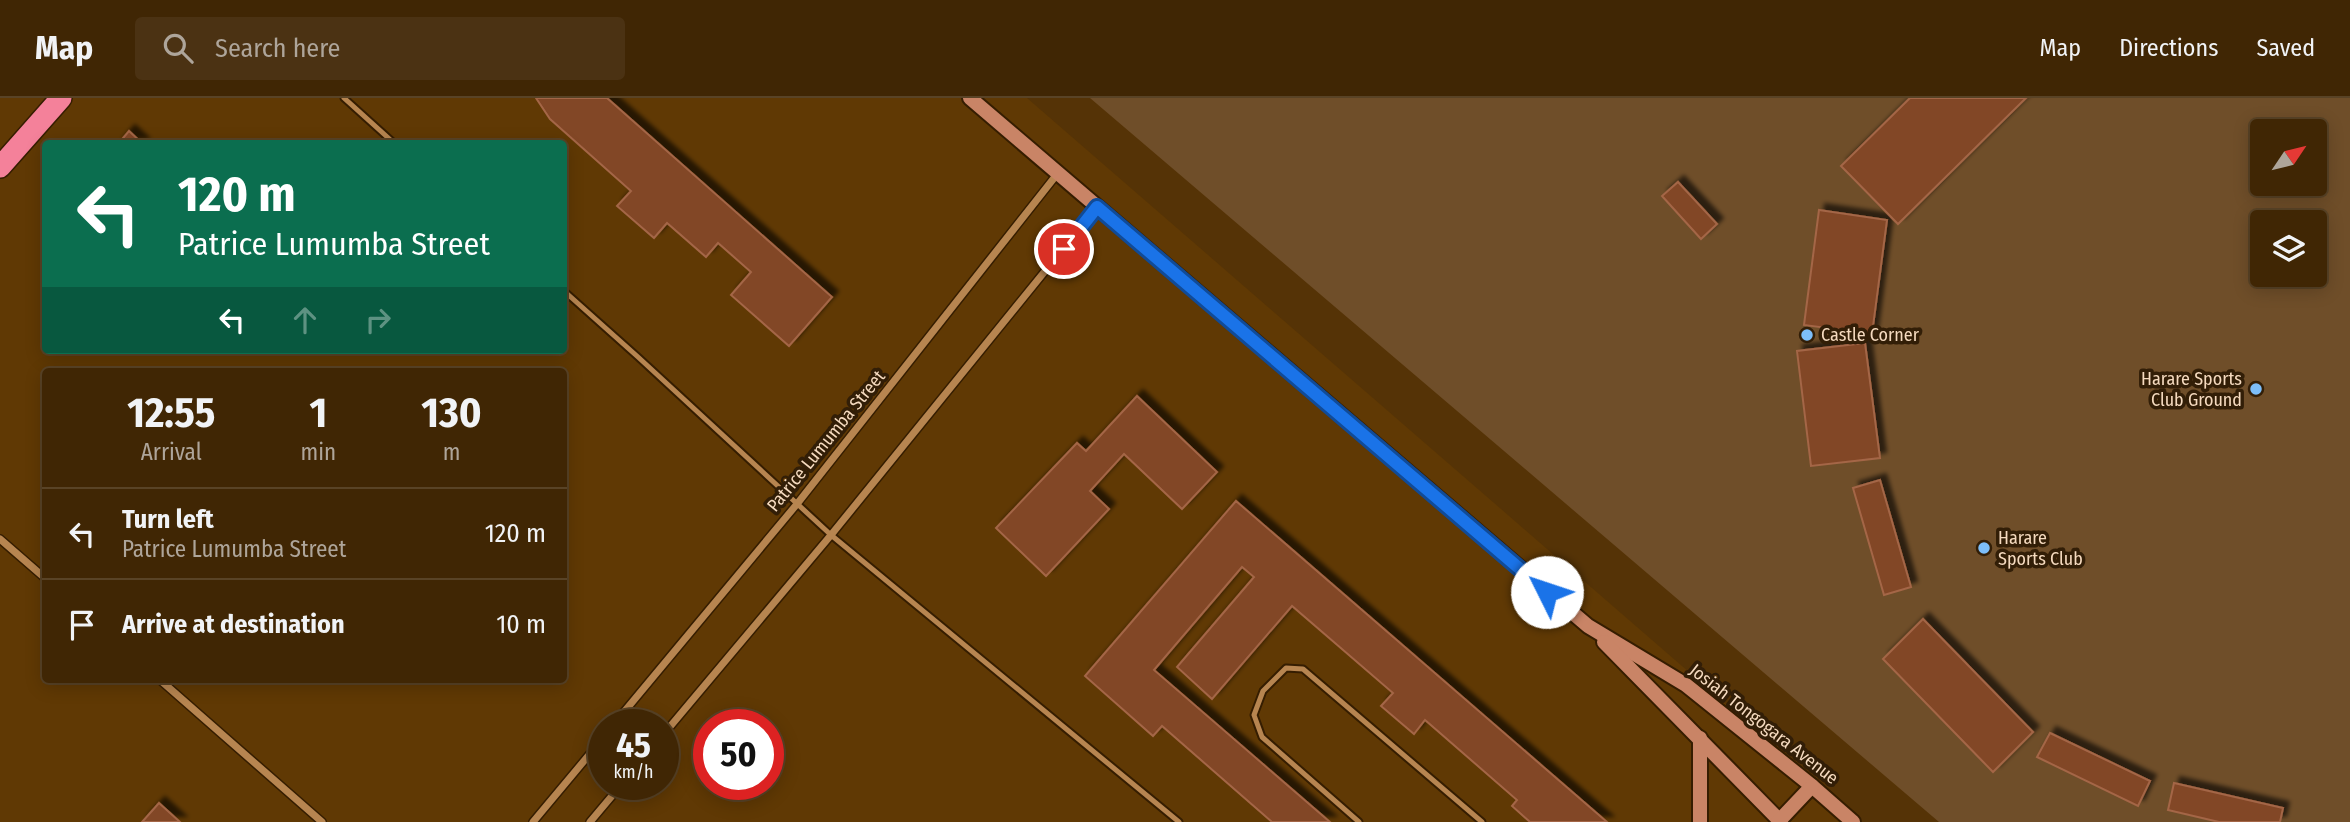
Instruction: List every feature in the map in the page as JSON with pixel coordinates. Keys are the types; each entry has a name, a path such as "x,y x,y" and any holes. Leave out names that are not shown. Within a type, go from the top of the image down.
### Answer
{"highway":[{"path":"0,167 61,98"}],"main road":[{"name":"Josiah Tongogara Avenue","path":"970,98 1588,626 1686,685 1853,822"},
{"path":"1588,626 1779,822 1812,786"},
{"path":"1700,738 1700,822"}],"street":[{"name":"Patrice Lumumba Street","path":"626,709 797,504 1058,173"},
{"path":"679,716 831,535 1097,207"},
{"path":"0,539 42,576"},
{"path":"164,683 321,822"},
{"path":"533,822 588,756"},
{"path":"590,822 609,800"}],"lane":[{"path":"344,98 391,140"},
{"path":"567,295 831,535 1179,822"},
{"path":"1359,822 1262,737 1254,715 1264,691 1286,668 1303,669 1482,822"}],"shaded area":[{"path":"0,98 1027,98 1862,822 0,822"},
{"name":"Harare Sports Club","path":"1090,98 2350,98 2350,822 1939,822"}],"building":[{"path":"536,98 607,98 832,297 789,346 731,295 751,272 718,243 706,257 667,223 654,238 617,206 631,191 550,119"},
{"path":"1910,98 2026,98 1898,224 1841,166"},
{"path":"129,131 139,140 121,140"},
{"path":"1678,182 1717,224 1701,239 1662,196"},
{"path":"1819,210 1887,220 1872,334 1804,325"},
{"path":"1865,343 1880,458 1811,466 1797,351"},
{"path":"1137,396 1217,472 1182,509 1124,454 1090,491 1109,509 1046,576 996,528 1077,443 1086,451"},
{"path":"1880,480 1911,587 1884,595 1853,488"},
{"path":"1236,501 1607,822 1530,822 1512,806 1517,800 1425,720 1414,734 1381,706 1393,693 1292,606 1212,699 1177,667 1254,577 1242,567 1154,670 1330,822 1272,822 1162,726 1153,736 1085,676"},
{"path":"1923,619 2033,732 1993,772 1883,659"},
{"path":"2050,733 2150,781 2138,806 2037,757"},
{"path":"2174,783 2283,808 2280,822 2219,822 2168,810"},
{"path":"159,803 180,822 142,822"}],"place":[{"name":"Castle Corner","path":"1807,335"},
{"name":"Harare Sports Club Ground","path":"2256,389"},
{"name":"Harare Sports Club","path":"1984,548"}],"route":[{"path":"1064,249 1097,207 1547,592"}]}
